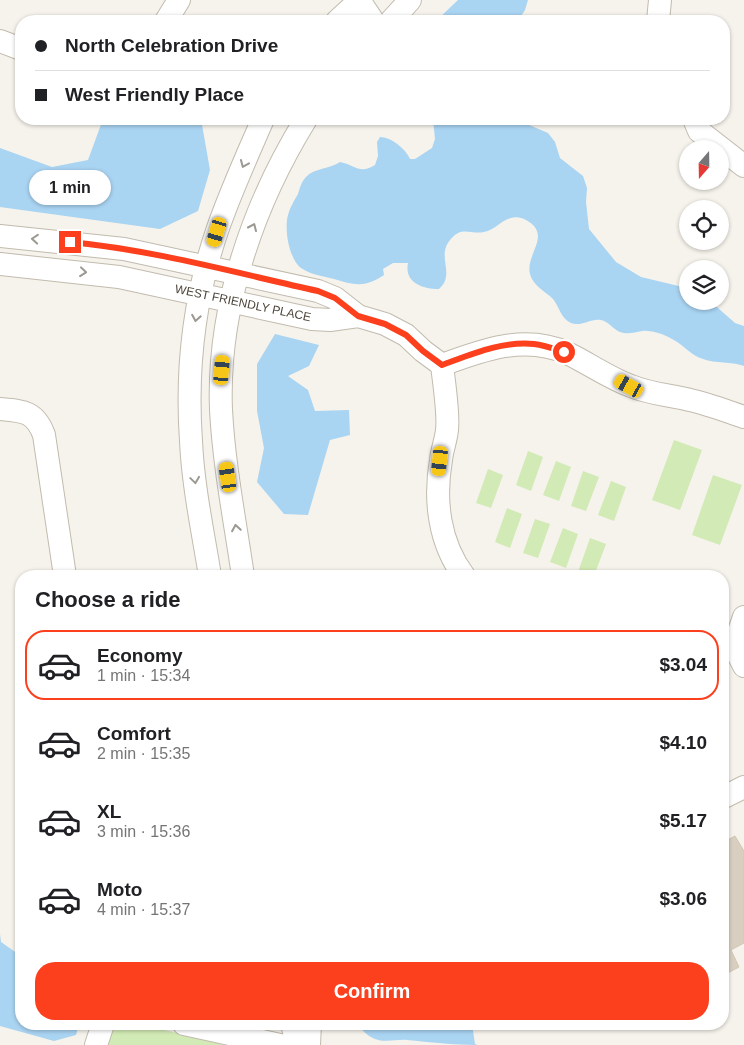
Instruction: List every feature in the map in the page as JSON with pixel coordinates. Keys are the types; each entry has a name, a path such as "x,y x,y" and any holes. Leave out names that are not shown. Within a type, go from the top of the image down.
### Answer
{"street":[{"path":"170,15 179,0"},
{"path":"343,15 359,0 369,15"},
{"path":"396,15 410,0"},
{"path":"659,15 660,0"},
{"path":"0,41 15,47"},
{"path":"209,570 191,443 189,405 192,342 206,266 231,192 260,125"},
{"path":"242,570 221,409 222,370 230,301 247,241 287,149 302,125"},
{"path":"696,125 698,131 744,166"},
{"path":"0,236 124,249 318,291 335,298 358,316 385,324 406,335 442,365 448,428 440,461 437,495 442,532 454,563 459,570"},
{"name":"WEST FRIENDLY PLACE","path":"0,264 119,277 312,319 330,320 358,316"},
{"path":"442,365 480,351 508,344 535,344 564,352 629,386 656,394 689,400 744,417"},
{"path":"0,409 18,411 35,418 44,434 64,570"},
{"path":"744,617 734,646 744,666"},
{"path":"729,794 744,787"},
{"path":"96,1045 101,1030"},
{"path":"213,1030 280,1045"},
{"path":"294,1030 301,1045"},
{"path":"309,1045 310,1030"}],"green space":[{"path":"674,440 702,450 680,510 652,500"},
{"path":"528,451 543,457 531,491 516,485"},
{"path":"556,461 571,467 559,501 543,495"},
{"path":"488,469 503,475 491,508 476,503"},
{"path":"583,471 599,477 586,511 571,506"},
{"path":"713,475 742,485 720,545 692,535"},
{"path":"611,481 626,487 614,521 598,515"},
{"path":"507,508 522,514 510,548 495,542"},
{"path":"535,519 550,524 538,558 523,553"},
{"path":"563,528 578,534 566,568 550,562"},
{"path":"590,538 606,544 596,570 579,570"},
{"path":"109,1030 165,1030 224,1045 104,1045"}],"water":[{"path":"458,0 528,0 522,15 442,15"},
{"path":"101,125 202,125 210,170 198,211 160,229 0,207 0,148 52,167 88,160"},
{"path":"434,125 529,125 548,133 555,142 560,158 583,176 587,188 586,202 589,229 616,262 641,277 679,286 679,310 720,310 735,323 744,326 744,366 703,359 694,355 676,341 657,333 642,331 623,333 601,320 578,324 571,323 562,315 553,299 536,285 530,274 531,259 538,238 537,232 534,226 519,217 508,219 486,232 462,232 454,235 446,246 446,277 439,289 426,288 412,280 407,270 408,263 393,263 383,269 384,275 365,284 348,283 317,275 301,268 297,264 288,243 287,221 302,183 309,174 340,162 361,169 370,168 375,165 378,156 377,142 380,137 398,144 410,159 415,159 432,148 435,139"},
{"path":"275,334 319,345 309,366 288,376 308,390 315,411 349,410 350,435 330,440 308,515 284,514 257,482 264,448 257,411 257,364"},
{"path":"0,934 1,942 15,952 15,1030 77,1030 76,1035 54,1041 0,1026"},
{"path":"362,1030 473,1030 475,1044 477,1045 407,1040 387,1041 372,1038"}],"building":[{"path":"735,836 744,851 744,943 731,950 739,967 729,972 729,839"}],"route":[{"path":"70,242 124,249 318,291 335,298 358,316 385,324 406,335 442,365 480,351 508,344 535,344 564,352"}]}
